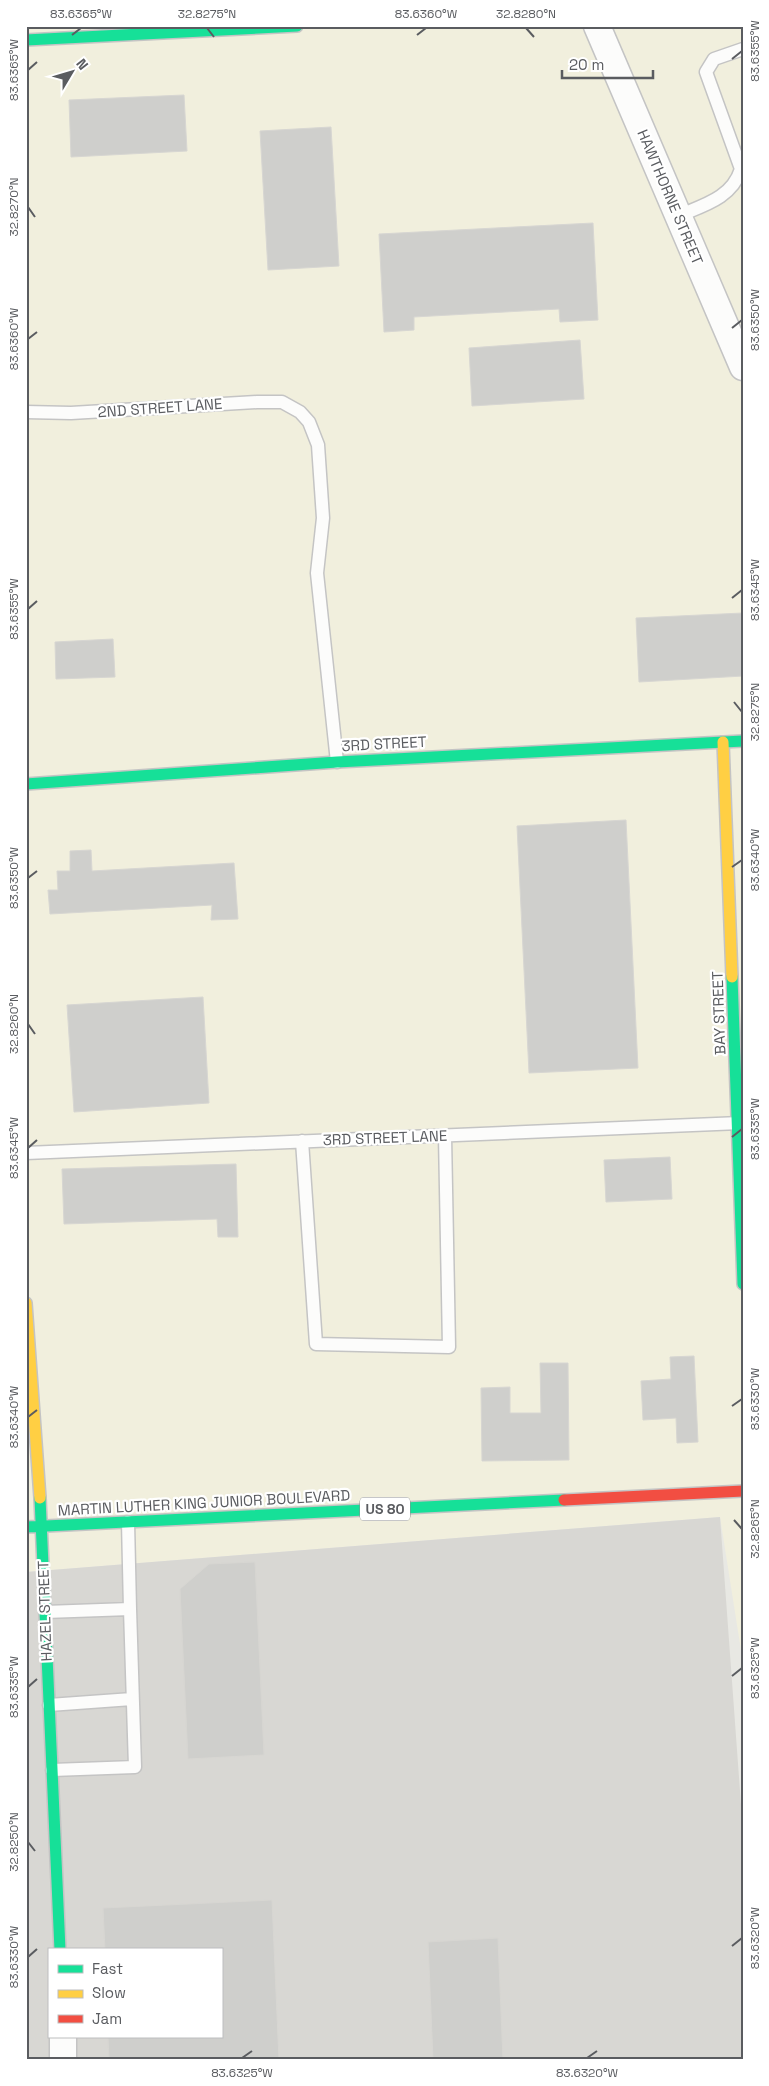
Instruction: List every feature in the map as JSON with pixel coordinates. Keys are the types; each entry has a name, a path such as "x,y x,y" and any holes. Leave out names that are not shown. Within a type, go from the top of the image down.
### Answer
{"street":[{"path":"26,40 298,26"},
{"name":"HAWTHORNE STREET","path":"597,26 743,367"},
{"name":"3RD STREET","path":"26,784 337,762 743,741"},
{"name":"BAY STREET","path":"723,742 740,1123 743,1284"},
{"name":"HAZEL STREET","path":"26,1303 42,1526 60,1948"},
{"name":"MARTIN LUTHER KING JUNIOR BOULEVARD","path":"26,1527 743,1491"},
{"path":"62,2038 63,2060"}],"lane":[{"path":"678,216 717,199 737,181 741,168 706,72 714,59 743,49"},
{"name":"2ND STREET LANE","path":"26,412 71,413 282,402 300,412 309,422 318,446 323,518 317,573 337,762"},
{"name":"3RD STREET LANE","path":"26,1153 740,1123"},
{"path":"302,1141 316,1344 449,1347 445,1136"},
{"path":"52,1770 135,1767 128,1522"},
{"path":"45,1612 130,1609"},
{"path":"49,1705 132,1699"}],"shaded area":[{"path":"26,26 743,26 743,1663 720,1517 26,1572"},
{"path":"720,1517 743,1832 743,2060 26,2060 26,1572"}],"building":[{"path":"184,95 187,151 71,157 69,100"},
{"path":"331,127 339,266 268,270 260,131"},
{"path":"593,223 598,320 560,322 559,309 414,317 414,330 384,332 379,234"},
{"path":"580,340 584,399 472,406 469,348"},
{"path":"743,613 743,676 639,682 636,618"},
{"path":"113,639 115,677 56,679 55,642"},
{"path":"626,820 638,1068 529,1073 517,826"},
{"path":"91,850 92,871 234,863 238,919 211,920 212,905 50,914 48,890 58,890 57,871 70,871 70,851"},
{"path":"203,997 209,1103 74,1112 67,1005"},
{"path":"670,1157 672,1199 606,1202 604,1160"},
{"path":"236,1164 238,1237 218,1237 217,1219 64,1224 62,1169"},
{"path":"694,1356 698,1442 677,1443 676,1418 643,1420 641,1381 671,1379 670,1357"},
{"path":"540,1363 568,1363 569,1460 482,1461 481,1388 510,1387 510,1413 541,1413"},
{"path":"255,1562 264,1755 188,1759 180,1589 209,1564"},
{"path":"272,1900 279,2060 109,2060 108,2038 222,2038 222,1948 105,1948 103,1908"},
{"path":"498,1938 503,2060 433,2060 428,1942"}],"traffic: fast":[{"path":"26,40 297,26"},
{"path":"26,784 337,762 743,741"},
{"path":"732,977 743,1284"},
{"path":"40,1498 60,1948"},
{"path":"26,1527 564,1500"}],"traffic: slow":[{"path":"723,742 732,977"},
{"path":"26,1303 40,1498"}],"traffic: jam":[{"path":"564,1500 743,1491"}]}
